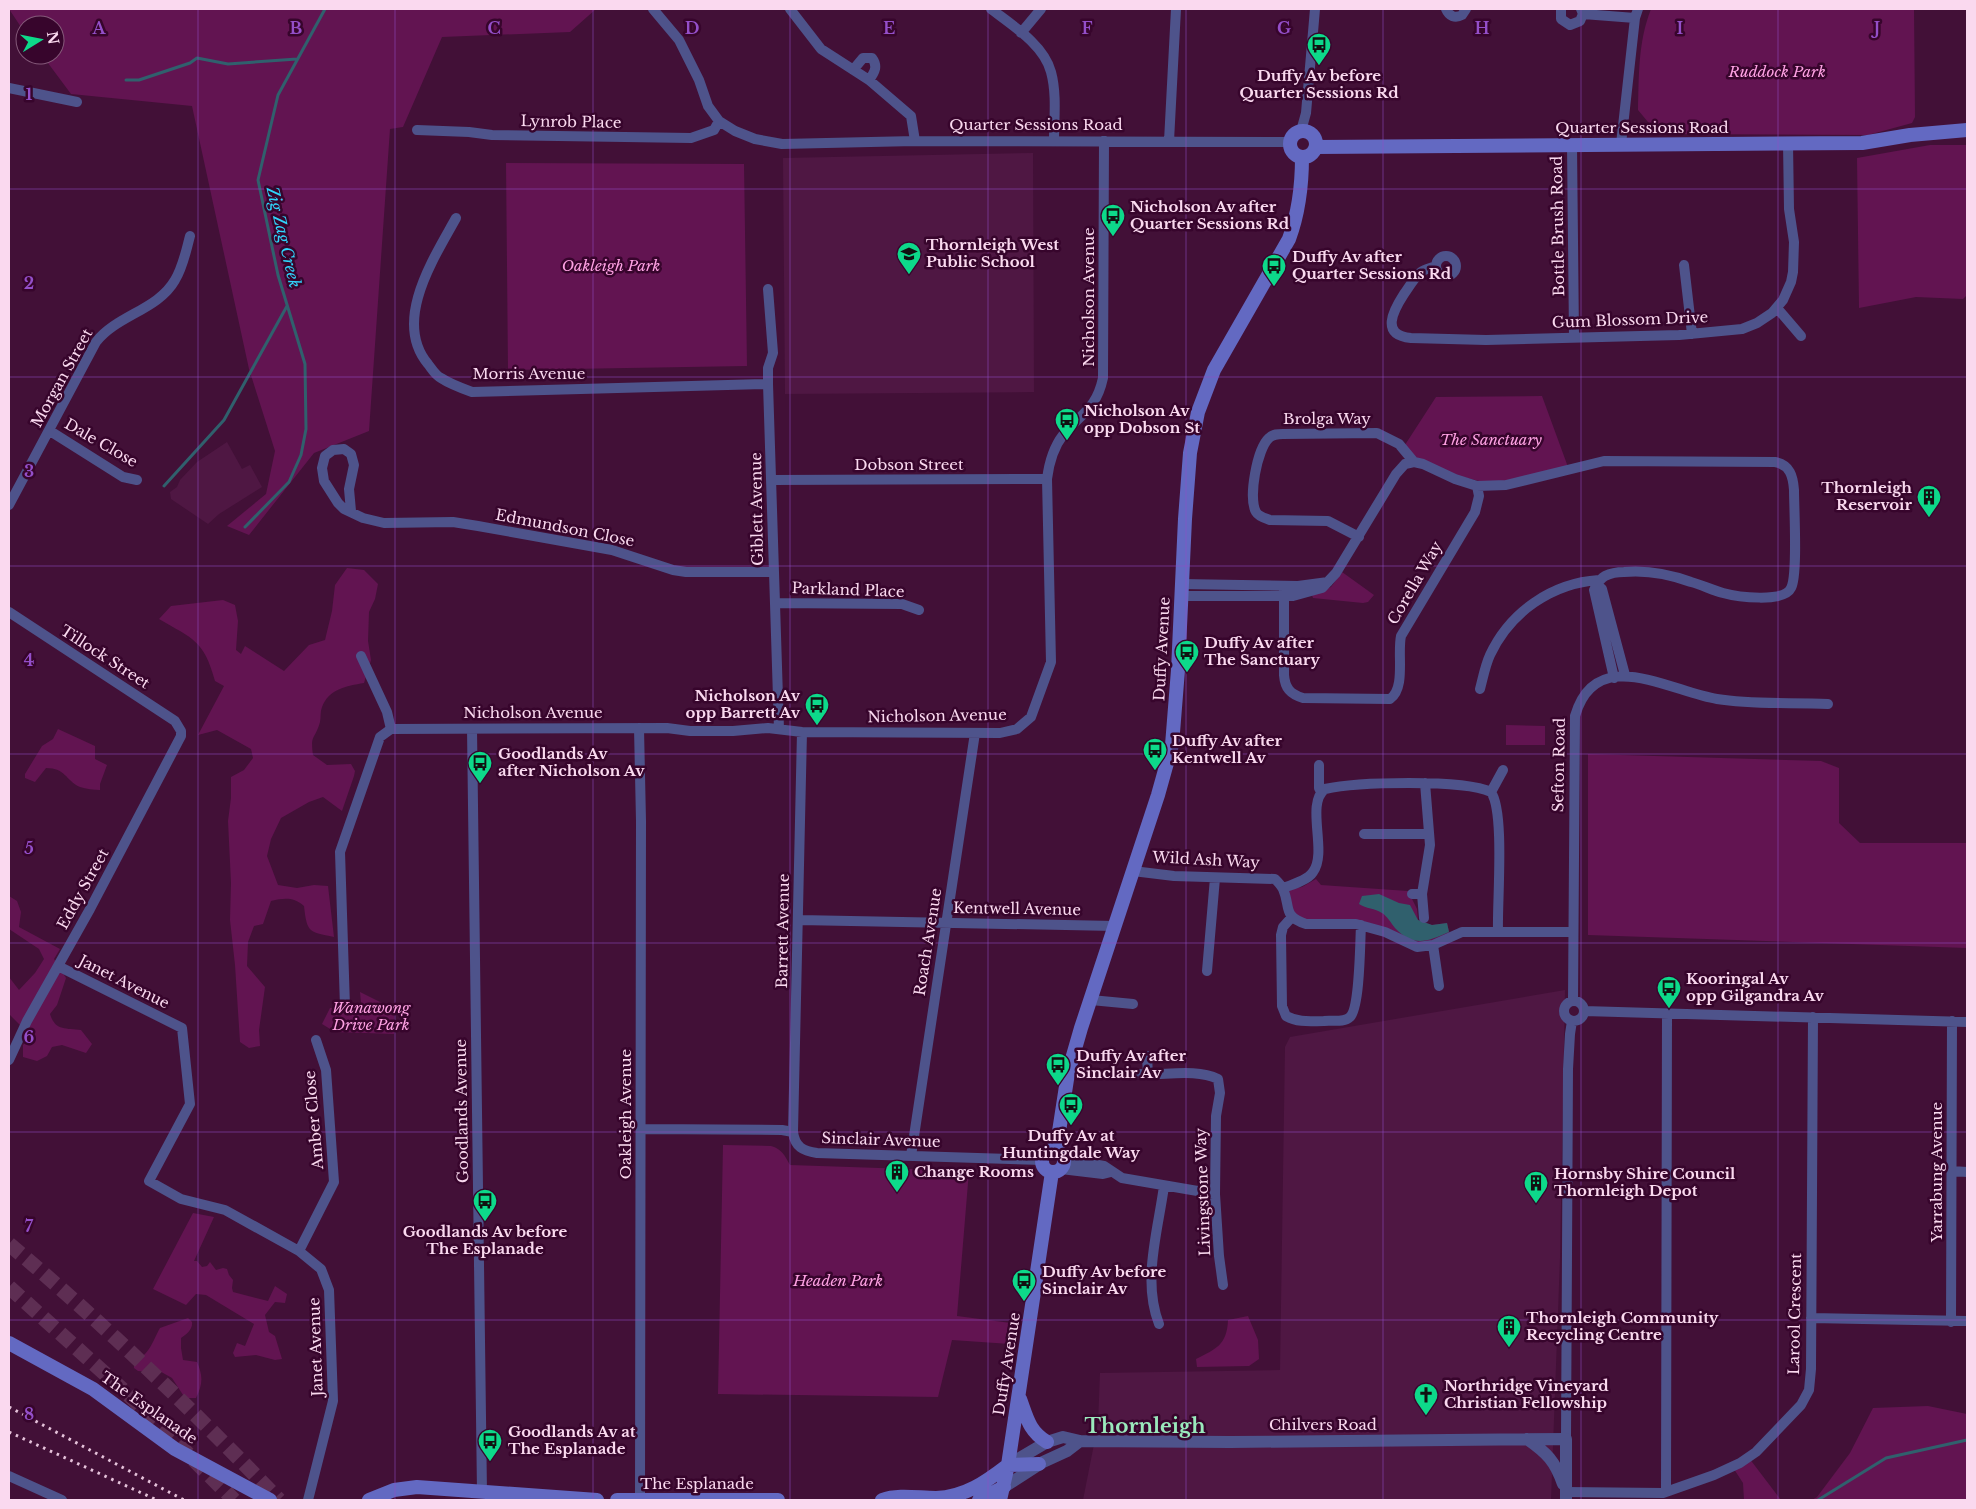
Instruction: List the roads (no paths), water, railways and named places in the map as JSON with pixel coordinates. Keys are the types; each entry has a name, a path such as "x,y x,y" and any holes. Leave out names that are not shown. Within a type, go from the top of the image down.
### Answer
{"main road":[{"name":"Quarter Sessions Road","path":"1316,147 1788,144 1862,142 1910,135 1967,130"},
{"path":"1305,131 1315,138 1316,147 1312,153 1302,157 1294,154 1291,150 1290,142 1294,134 1305,131"},
{"name":"Duffy Avenue","path":"1000,1500 1008,1465 1058,1163 1068,1073 1158,795 1172,745 1190,453 1198,412 1214,370 1289,239 1300,198 1302,157"},
{"path":"1043,1160 1049,1152 1058,1163"},
{"name":"The Esplanade","path":"9,1343 93,1389 174,1449 270,1500"},
{"path":"1019,1396 1031,1428 1036,1435 1047,1442"},
{"path":"978,1494 1008,1465 1039,1464"},
{"path":"369,1500 394,1490 411,1487 597,1500"},
{"path":"882,1500 978,1494 1004,1487"},
{"name":"The Esplanade","path":"617,1500 778,1500"}],"street":[{"path":"653,9 667,24 688,55 708,106 719,122"},
{"path":"790,9 821,49 869,80 911,116 915,141"},
{"path":"991,9 1021,33 1041,53 1051,70 1054,93 1054,141"},
{"path":"1021,33 1041,9"},
{"path":"1169,141 1176,9"},
{"path":"1301,131 1306,113 1315,9"},
{"path":"1446,9 1449,14 1456,17 1462,15 1466,9"},
{"path":"1561,9 1560,16 1567,24 1577,23 1582,11 1636,13 1622,144"},
{"path":"853,70 863,58 872,58 876,69 869,80"},
{"path":"9,88 77,102"},
{"name":"Lynrob Place","path":"417,130 492,135 691,138 714,130 719,122"},
{"name":"Quarter Sessions Road","path":"719,122 748,138 782,144 915,141 1290,142"},
{"name":"Nicholson Avenue","path":"391,729 667,728 690,731 779,729 802,732 975,733 1006,732 1018,729 1027,722 1035,710 1049,669 1051,650 1047,479 1050,463 1059,441 1094,403 1103,378 1104,141"},
{"name":"Gum Blossom Drive","path":"1436,266 1421,272 1400,302 1392,321 1393,328 1400,336 1486,340 1692,334 1742,328 1757,323 1777,308 1788,292 1794,272 1794,242 1789,209 1788,144"},
{"name":"Bottle Brush Road","path":"1572,145 1574,337"},
{"name":"Morris Avenue","path":"456,218 424,277 414,308 415,342 424,360 439,377 453,385 472,392 768,384"},
{"name":"Morgan Street","path":"9,505 96,342 104,332 156,301 172,286 180,272 190,236"},
{"path":"1684,265 1692,334"},
{"name":"Giblett Avenue","path":"768,289 773,353 768,368 768,384 779,729"},
{"path":"1777,308 1801,336"},
{"name":"Dale Close","path":"50,431 123,477 137,480"},
{"name":"Brolga Way","path":"1359,537 1328,521 1270,520 1262,518 1256,513 1254,476 1262,449 1268,439 1273,435 1283,434 1377,433 1399,444 1414,462"},
{"name":"Edmundson Close","path":"351,511 349,489 354,465 351,454 344,449 333,450 325,456 322,468 324,481 344,509 372,521 453,522 612,550 673,570 686,572 773,572"},
{"path":"1181,590 1284,591 1308,594 1322,588 1336,573 1396,474 1406,464 1414,462 1477,486 1506,485 1604,462 1775,462 1782,464 1791,472 1794,490 1794,576 1791,590 1775,598 1728,594 1689,581 1648,572 1606,575 1598,583 1594,594 1614,678"},
{"name":"Dobson Street","path":"772,480 1047,479"},
{"name":"Corella Way","path":"1284,591 1284,682 1291,694 1302,698 1390,699 1395,696 1399,689 1399,649 1401,636 1475,512 1479,496 1477,486"},
{"path":"1480,689 1490,655 1500,637 1521,613 1544,596 1560,588 1580,582 1598,583"},
{"path":"1598,583 1602,589 1625,675"},
{"name":"Parkland Place","path":"775,603 902,604 919,610"},
{"name":"Tillock Street","path":"10,615 175,721 181,731"},
{"path":"345,1006 340,852 380,737 391,729 386,712 361,656"},
{"name":"Sefton Road","path":"1573,1001 1575,716 1578,704 1584,695 1602,681 1625,675 1655,680 1717,699 1754,703 1828,704"},
{"name":"Goodlands Avenue","path":"472,728 482,1493"},
{"name":"Oakleigh Avenue","path":"639,728 641,821 641,1129 649,1500"},
{"name":"Eddy Street","path":"9,1060 27,1021 173,752 181,736 181,731"},
{"name":"Barrett Avenue","path":"793,1132 802,732"},
{"name":"Roach Avenue","path":"911,1156 975,733"},
{"path":"1319,765 1319,788 1321,792"},
{"path":"1498,931 1498,832 1496,805 1491,792 1503,770"},
{"path":"1491,792 1482,789 1424,783 1330,788 1321,792 1317,800 1315,870 1309,876 1283,888 1287,908 1292,918 1306,924 1361,925 1385,932 1412,946 1433,946 1462,932 1573,932"},
{"path":"1424,783 1430,845 1417,894 1424,918"},
{"path":"1364,834 1429,834"},
{"name":"Wild Ash Way","path":"1133,871 1174,876 1269,878 1275,879 1283,888"},
{"path":"1207,970 1215,878"},
{"path":"1292,918 1283,927 1281,935 1282,1006 1286,1016 1300,1022 1342,1020 1350,1017 1354,1012 1361,925"},
{"name":"Kentwell Avenue","path":"799,920 1115,926"},
{"path":"1433,946 1439,986"},
{"name":"Janet Avenue","path":"58,966 182,1028 190,1104 149,1181 181,1199 225,1210 300,1251 322,1270 329,1290 333,1401 308,1500"},
{"path":"1091,1000 1133,1004"},
{"path":"1573,1001 1581,1004 1584,1011 1580,1019 1572,1021 1566,1016 1564,1008 1569,1002 1573,1001"},
{"path":"1584,1011 1967,1022"},
{"path":"1666,1492 1667,1014"},
{"name":"Larool Crescent","path":"1566,1496 1656,1494 1714,1475 1749,1458 1772,1437 1801,1405 1809,1390 1813,1018"},
{"path":"1566,1496 1568,1069 1572,1021"},
{"name":"Yarrabung Avenue","path":"1951,1322 1952,1021"},
{"name":"Amber Close","path":"300,1251 334,1182 326,1070 316,1040"},
{"name":"Livingstone Way","path":"1148,1056 1143,1075 1199,1074 1218,1079 1220,1093 1216,1116 1215,1194 1223,1285"},
{"path":"641,1129 772,1130 793,1132"},
{"name":"Sinclair Avenue","path":"793,1132 797,1145 808,1152 1043,1160"},
{"path":"1058,1163 1104,1166 1122,1178 1215,1194"},
{"path":"1952,1171 1967,1172"},
{"path":"1159,1324 1152,1303 1151,1274 1164,1186"},
{"path":"1811,1318 1967,1321"},
{"name":"Chilvers Road","path":"1008,1465 1047,1442 1063,1437 1080,1441 1240,1442 1566,1439"},
{"path":"1527,1439 1546,1453 1555,1464 1566,1496"},
{"path":"1004,1487 1039,1464 1067,1451 1080,1441"},
{"path":"9,1476 62,1500"}],"water":[{"path":"1379,894 1399,903 1410,905 1418,920 1432,925 1447,923 1449,932 1427,940 1420,941 1408,938 1395,928 1382,913 1359,904 1362,896"}],"waterway":[{"name":"Zig Zag Creek","path":"245,527 289,482 301,455 306,429 305,364 278,275 258,180 278,95 325,9"},
{"path":"126,80 139,80 190,63 197,58 228,64 297,59"},
{"name":"Zig Zag Creek","path":"164,486 224,420 287,306"},
{"path":"1818,1500 1886,1458 1967,1440"}],"tunnel":[{"path":"9,1244 147,1368 279,1500"},
{"path":"9,1287 133,1399 234,1500"}],"railway":[{"path":"9,1407 184,1500"},
{"path":"9,1432 157,1500"}],"place":[{"name":"Duffy Av before Quarter Sessions Rd","path":"1319,66"},
{"name":"Nicholson Av after Quarter Sessions Rd","path":"1113,237"},
{"name":"Thornleigh West Public School","path":"909,275"},
{"name":"Duffy Av after Quarter Sessions Rd","path":"1274,287"},
{"name":"Nicholson Av opp Dobson St","path":"1067,441"},
{"name":"Thornleigh Reservoir","path":"1929,518"},
{"name":"Duffy Av after The Sanctuary","path":"1187,673"},
{"name":"Nicholson Av opp Barrett Av","path":"817,726"},
{"name":"Duffy Av after Kentwell Av","path":"1155,771"},
{"name":"Goodlands Av after Nicholson Av","path":"480,784"},
{"name":"Kooringal Av opp Gilgandra Av","path":"1669,1009"},
{"name":"Duffy Av after Sinclair Av","path":"1058,1086"},
{"name":"Duffy Av at Huntingdale Way","path":"1071,1126"},
{"name":"Change Rooms","path":"897,1193"},
{"name":"Hornsby Shire Council Thornleigh Depot","path":"1536,1204"},
{"name":"Goodlands Av before The Esplanade","path":"485,1222"},
{"name":"Duffy Av before Sinclair Av","path":"1024,1302"},
{"name":"Thornleigh Community Recycling Centre","path":"1509,1348"},
{"name":"Northridge Vineyard Christian Fellowship","path":"1426,1416"},
{"name":"Goodlands Av at The Esplanade","path":"490,1462"}],"district":[{"name":"Thornleigh","path":"1145,1426"}],"park label":[{"name":"Ruddock Park","path":"1777,72"},
{"name":"Oakleigh Park","path":"611,266"},
{"name":"The Sanctuary","path":"1491,440"},
{"name":"Wanawong Drive Park","path":"371,1016"},
{"name":"Headen Park","path":"838,1281"}]}
